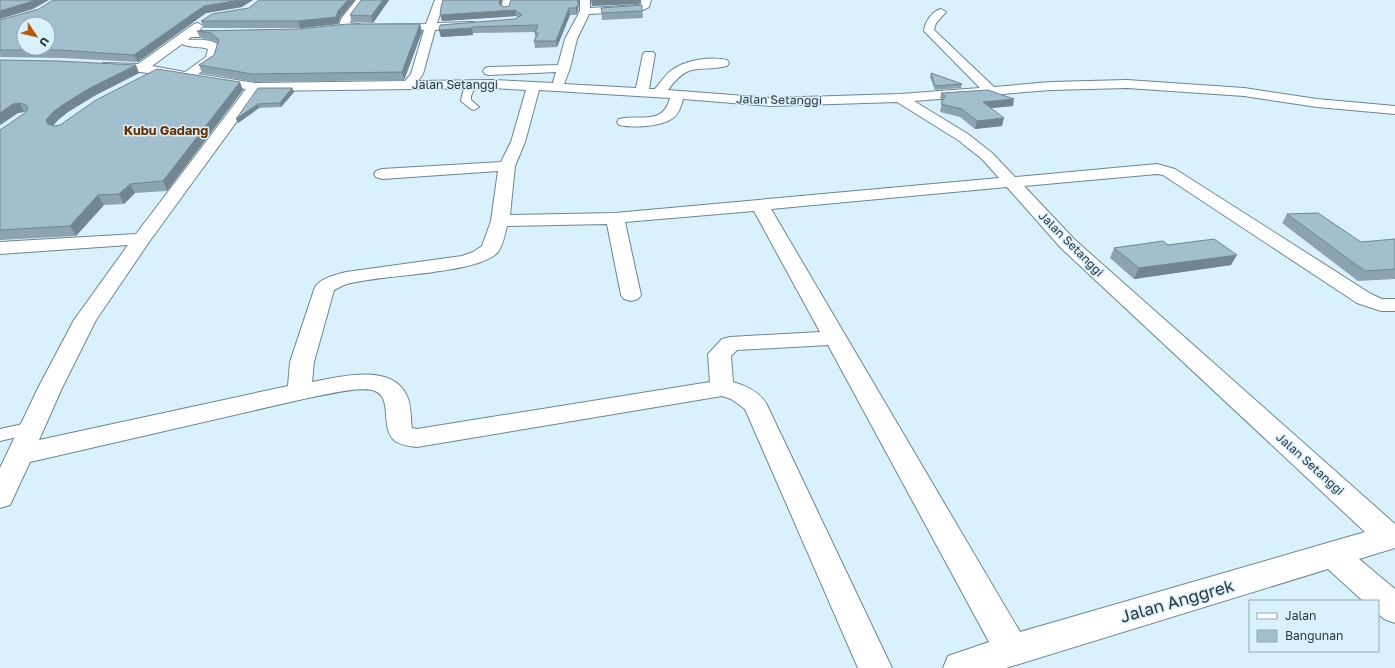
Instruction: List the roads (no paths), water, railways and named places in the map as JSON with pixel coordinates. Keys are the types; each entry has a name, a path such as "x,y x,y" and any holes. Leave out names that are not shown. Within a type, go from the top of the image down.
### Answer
{"street":[{"path":"349,27 344,26 346,19 361,0"},
{"path":"409,85 416,74 440,0"},
{"path":"558,88 572,39 585,5 641,8 646,5 646,0"},
{"path":"941,12 931,22 929,31 990,90"},
{"path":"141,68 178,42 205,20"},
{"path":"335,28 430,27 477,24"},
{"path":"187,34 236,34"},
{"path":"178,42 203,43 214,47 212,58 187,76"},
{"path":"642,93 648,54"},
{"path":"659,93 677,71 695,65 723,63"},
{"name":"Jalan Setanggi","path":"96,65 141,68 255,87 439,85 474,76 534,86 659,93 770,102 900,98 963,137 987,156 1068,244 1393,537"},
{"path":"474,76 564,68"},
{"path":"136,81 158,71"},
{"path":"900,98 1051,86 1134,84 1244,92 1317,103 1395,110"},
{"path":"299,392 302,362 325,288 346,278 465,261 480,256 490,249 500,220 507,166 518,142 534,86"},
{"path":"1,491 85,320 142,239 255,87"},
{"path":"624,122 657,120 667,115 672,112 677,95"},
{"path":"382,174 507,166"},
{"path":"500,220 615,218 1140,169 1157,169 1169,172 1360,296 1381,305 1395,305"},
{"path":"759,204 1012,650"},
{"path":"615,218 632,295"},
{"path":"0,248 142,239"},
{"path":"722,388 719,354 730,344 835,338"},
{"path":"20,454 299,392 363,382 381,384 391,390 398,404 400,431 403,435 417,438 722,388 732,388 746,396 755,406 875,668"},
{"name":"Jalan Anggrek","path":"960,668 1012,650 1393,537"},
{"path":"1333,555 1395,609"}],"lane":[{"path":"474,76 466,96 466,101 474,107"},
{"path":"0,435 32,428"}],"district":[{"name":"Kubu Gadang","path":"166,130"}]}
